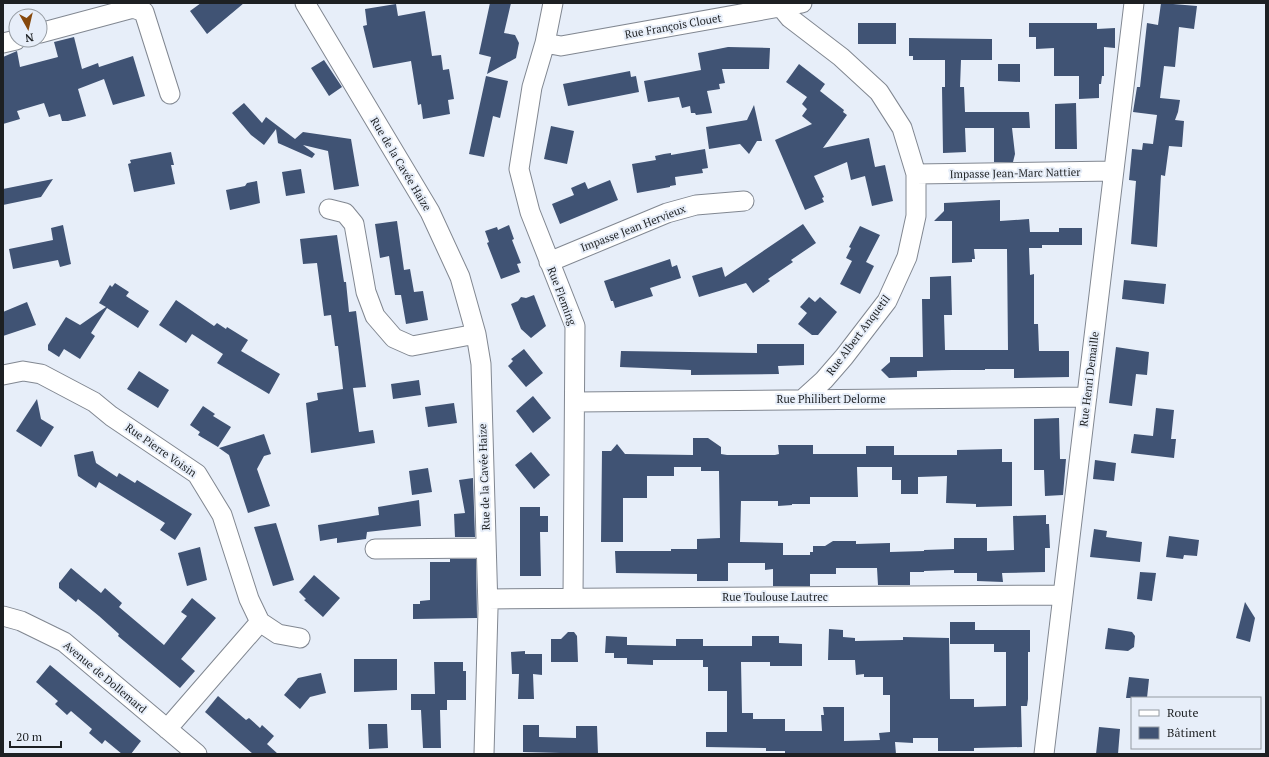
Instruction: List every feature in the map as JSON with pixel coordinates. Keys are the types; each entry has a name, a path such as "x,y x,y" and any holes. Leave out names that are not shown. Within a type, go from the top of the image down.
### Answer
{"street":[{"name":"Rue de la Cavée Haize","path":"305,3 430,212 460,278 476,334 481,364 488,599 484,754"},
{"name":"Rue Fleming","path":"553,3 545,43 532,87 519,169 530,212 575,326 576,402 574,598"},
{"name":"Rue François Clouet","path":"545,43 562,46 802,3"},
{"name":"Rue Henri Demaille","path":"1044,754 1134,3"},
{"name":"Rue Albert Anquetil","path":"780,7 790,18 841,57 879,92 902,128 916,174 916,216 906,257 887,301 844,357 824,380 802,399"},
{"path":"48,31 133,8 144,12 170,94"},
{"name":"Impasse Jean-Marc Nattier","path":"916,174 1114,171"},
{"name":"Impasse Jean Hervieux","path":"549,262 666,214 696,205 744,201"},
{"path":"329,209 345,213 354,224 366,292 375,316 394,338 412,346 476,334"},
{"name":"Rue Pierre Voisin","path":"3,375 23,371 41,374 94,402 111,416 197,474 222,515 249,599 260,622"},
{"name":"Rue Philibert Delorme","path":"576,402 1087,397"},
{"path":"375,549 486,548"},
{"name":"Rue Toulouse Lautrec","path":"488,599 1063,595"},
{"name":"Avenue de Dollemard","path":"3,616 20,621 64,642 196,754"},
{"path":"168,729 260,622 278,634 300,638"}],"building":[{"path":"201,3 244,3 207,34 190,11"},
{"path":"490,3 511,3 504,33 515,35 519,43 516,58 487,74 491,57 479,54"},
{"path":"1161,3 1197,6 1194,29 1179,27 1175,67 1164,66 1160,98 1180,100 1175,120 1184,121 1182,147 1169,146 1165,176 1161,175 1157,247 1131,244 1136,181 1129,180 1132,149 1142,150 1143,143 1153,144 1157,115 1133,112 1137,87 1140,87 1147,23 1158,25"},
{"path":"396,4 398,16 425,11 432,56 441,55 443,70 449,69 454,99 448,100 450,114 423,119 421,104 418,105 411,61 373,68 363,26 367,25 365,9"},
{"path":"858,23 896,23 896,44 858,44"},
{"path":"1029,23 1097,23 1097,29 1115,28 1115,48 1104,47 1104,76 1102,76 1101,84 1099,84 1099,98 1079,99 1079,76 1054,76 1054,48 1036,49 1036,37 1029,37"},
{"path":"74,37 82,69 98,63 99,67 133,56 145,96 113,105 104,79 78,89 86,116 68,121 62,121 60,114 49,117 44,103 17,111 20,119 3,124 3,57 17,51 20,67 58,57 54,42"},
{"path":"909,38 992,39 992,60 961,60 960,87 964,87 965,112 1029,112 1030,128 1012,128 1015,154 1013,162 994,162 994,128 965,128 966,152 943,153 942,87 945,87 945,60 913,60 913,56 909,56"},
{"path":"728,47 770,48 769,69 722,69 725,83 719,84 720,89 707,91 712,113 696,115 695,113 691,113 690,106 682,108 679,97 648,102 644,81 701,70 698,53"},
{"path":"324,60 342,87 329,96 311,68"},
{"path":"799,64 825,84 820,91 844,110 843,112 847,115 823,148 869,138 875,167 885,165 893,201 872,206 865,176 851,180 847,162 814,176 824,197 822,198 824,202 805,210 775,140 812,124 802,116 807,109 802,104 807,97 786,82"},
{"path":"998,64 1020,64 1020,82 998,81"},
{"path":"630,71 631,77 636,76 639,92 568,106 563,84"},
{"path":"486,76 508,81 500,118 493,116 484,157 469,154"},
{"path":"244,103 262,123 266,117 295,139 303,132 351,139 359,186 334,190 328,151 303,145 315,154 312,158 278,143 276,129 264,145 251,135 232,113"},
{"path":"1076,103 1077,149 1055,149 1055,104"},
{"path":"754,105 762,141 757,141 749,154 740,144 709,149 706,127 747,120"},
{"path":"551,126 574,131 567,164 544,159"},
{"path":"705,149 708,168 702,169 703,173 675,177 676,185 637,193 632,164 656,160 655,156 664,154 671,153 671,155"},
{"path":"171,152 174,165 171,165 175,184 134,192 128,164 131,163 130,160"},
{"path":"301,169 305,193 286,196 282,172"},
{"path":"53,179 41,197 3,205 3,189"},
{"path":"610,180 618,200 560,224 552,204 574,195 571,188 585,182 588,189"},
{"path":"257,181 260,203 230,210 226,190 245,186 247,183"},
{"path":"1000,200 1000,221 1029,219 1030,232 1059,232 1059,228 1082,228 1082,245 1042,245 1042,248 1029,248 1030,275 1034,274 1034,324 1038,324 1039,351 1069,351 1069,377 1014,378 1014,369 985,369 917,371 917,377 889,378 881,370 890,362 890,357 923,357 922,299 930,299 930,277 951,276 952,315 944,315 945,350 1008,350 1007,249 974,249 975,259 972,259 972,262 952,263 952,221 934,221 944,211 944,203"},
{"path":"397,221 404,270 410,269 414,292 423,291 428,320 406,324 401,295 395,295 389,256 380,258 375,224"},
{"path":"803,224 816,243 791,260 793,262 768,279 770,281 753,293 746,283 699,297 692,276 722,267 725,277"},
{"path":"63,225 71,264 60,267 58,260 13,269 9,249 53,240 51,228"},
{"path":"509,225 514,239 512,240 521,263 517,264 520,272 501,279 487,243 489,242 485,231 497,227 498,230"},
{"path":"860,226 880,235 866,262 874,266 860,294 840,284 852,261 846,258 851,248 849,247"},
{"path":"337,235 344,282 346,282 349,312 356,311 366,387 353,388 359,432 373,430 375,443 311,453 306,403 318,400 317,393 343,389 338,346 335,346 331,315 324,316 317,263 303,264 300,239"},
{"path":"670,259 672,267 677,265 681,278 650,288 653,296 615,308 604,281"},
{"path":"1124,280 1166,284 1164,304 1122,299"},
{"path":"115,283 129,292 126,296 149,311 138,328 107,308 91,333 95,336 80,359 64,349 59,357 48,350 48,345 66,317 80,325 106,307 99,303 110,285 112,287"},
{"path":"534,295 546,326 531,338 521,329 511,304 518,301 521,297 526,298"},
{"path":"809,297 815,302 820,297 837,312 818,335 812,335 798,324 807,313 800,307"},
{"path":"176,300 214,326 217,323 226,329 227,327 248,340 241,351 280,374 269,394 217,363 223,354 192,334 186,343 159,325"},
{"path":"27,302 36,325 3,336 3,312"},
{"path":"757,344 804,344 804,365 778,366 779,374 691,375 691,370 620,367 621,351 757,353"},
{"path":"1116,347 1149,352 1147,375 1136,374 1132,406 1109,403"},
{"path":"524,349 543,373 526,387 508,366 513,361 511,359"},
{"path":"139,371 169,390 158,408 127,389"},
{"path":"419,380 421,395 393,399 391,384"},
{"path":"533,396 551,418 533,433 516,411"},
{"path":"37,399 41,419 54,427 41,447 16,431"},
{"path":"454,403 457,423 428,427 425,407"},
{"path":"203,406 215,414 213,416 231,427 218,447 198,435 200,432 190,425"},
{"path":"1156,408 1174,410 1171,439 1176,439 1174,458 1131,453 1134,434 1153,436"},
{"path":"1059,418 1060,459 1066,459 1063,495 1045,496 1044,470 1034,470 1034,419"},
{"path":"264,434 271,454 264,456 257,469 270,506 248,513 229,455 219,448"},
{"path":"693,438 708,438 721,447 721,454 727,455 775,455 779,454 778,445 813,445 813,454 866,454 866,446 894,446 894,455 957,455 957,450 1002,449 1002,462 1012,462 1012,506 976,507 976,504 946,503 947,476 918,477 918,494 901,494 901,480 892,480 892,467 857,467 858,497 810,497 810,504 778,506 778,501 741,501 740,542 783,543 783,555 810,555 810,552 813,552 813,546 825,546 833,541 856,541 856,544 890,543 890,552 954,549 954,538 987,538 987,551 1014,550 1013,516 1046,515 1046,524 1049,524 1050,548 1045,548 1045,572 1002,573 1003,582 977,581 977,573 954,573 954,570 910,572 910,585 878,585 877,568 836,568 836,574 810,574 810,586 773,586 773,569 765,570 765,563 728,563 728,581 697,581 697,574 616,573 615,551 671,551 671,549 697,549 697,539 720,538 719,471 701,471 701,467 674,467 674,476 647,476 647,498 623,498 623,542 601,542 602,451 611,451 617,444 625,454 693,455"},
{"path":"93,451 96,463 117,477 119,473 135,483 137,480 192,514 175,540 160,530 165,523 99,482 96,488 78,476 74,455"},
{"path":"531,452 550,475 534,489 515,465"},
{"path":"1095,460 1116,463 1114,481 1093,479"},
{"path":"428,468 432,492 412,495 409,471"},
{"path":"473,478 475,537 455,537 454,514 465,513 459,480"},
{"path":"419,500 421,526 367,532 366,539 337,543 337,538 320,541 318,525 379,515 378,507"},
{"path":"520,507 540,507 540,516 548,516 548,532 540,532 541,576 520,576"},
{"path":"276,523 294,580 273,586 254,527"},
{"path":"1094,529 1107,531 1106,537 1142,542 1140,562 1090,557"},
{"path":"1169,536 1199,540 1197,556 1184,555 1183,559 1166,557"},
{"path":"200,547 207,580 187,586 178,553"},
{"path":"450,559 476,559 477,618 413,619 413,604 420,604 420,601 430,600 430,562 450,562"},
{"path":"71,568 101,593 105,588 122,603 119,607 164,645 187,616 181,612 192,598 216,618 181,659 195,671 180,688 118,636 119,634 99,616 78,599 76,602 59,588 59,583"},
{"path":"1140,572 1156,573 1152,601 1137,599"},
{"path":"314,575 340,598 323,617 304,600 306,599 299,592"},
{"path":"1245,602 1255,618 1250,642 1236,638"},
{"path":"950,622 975,622 975,630 1030,630 1030,652 1028,652 1028,699 1027,706 1021,706 1022,747 974,748 974,751 938,751 938,738 913,738 913,743 895,742 896,754 785,754 785,751 766,751 766,748 706,747 706,732 727,732 727,691 708,691 708,667 703,667 703,660 653,660 653,665 627,664 627,658 614,658 614,653 605,653 606,636 627,637 627,645 676,646 676,639 703,639 703,646 752,646 752,636 779,636 779,643 802,644 802,666 770,666 770,662 741,662 742,713 753,713 753,719 785,719 785,731 822,731 821,715 824,715 823,707 844,707 844,741 880,740 879,733 890,732 890,695 883,695 883,677 864,677 864,674 856,675 855,660 828,660 829,629 843,630 843,637 855,638 855,641 903,640 903,637 949,638 950,699 974,699 974,707 1006,706 1006,652 994,652 994,644 950,644"},
{"path":"1108,628 1132,632 1135,636 1134,647 1128,651 1105,649"},
{"path":"568,632 574,632 577,636 578,662 551,662 551,639 561,639"},
{"path":"525,651 525,654 542,654 542,675 533,674 534,699 518,699 519,674 512,674 511,652"},
{"path":"354,659 397,659 397,690 354,692"},
{"path":"434,662 463,662 463,671 466,671 466,700 447,700 447,710 440,710 441,748 423,748 421,710 411,710 411,694 435,694"},
{"path":"50,665 141,741 131,754 122,754 105,740 102,744 89,733 92,729 71,711 67,715 55,704 58,701 36,682"},
{"path":"321,673 326,693 310,697 300,709 284,695 298,678"},
{"path":"1129,677 1149,679 1147,697 1126,698"},
{"path":"218,696 246,720 249,718 260,728 262,725 274,736 267,744 278,754 253,754 205,712"},
{"path":"368,724 387,724 388,748 369,749"},
{"path":"523,725 539,725 539,737 576,738 576,726 597,726 598,754 523,752"},
{"path":"1099,727 1120,729 1118,754 1096,754"}]}
